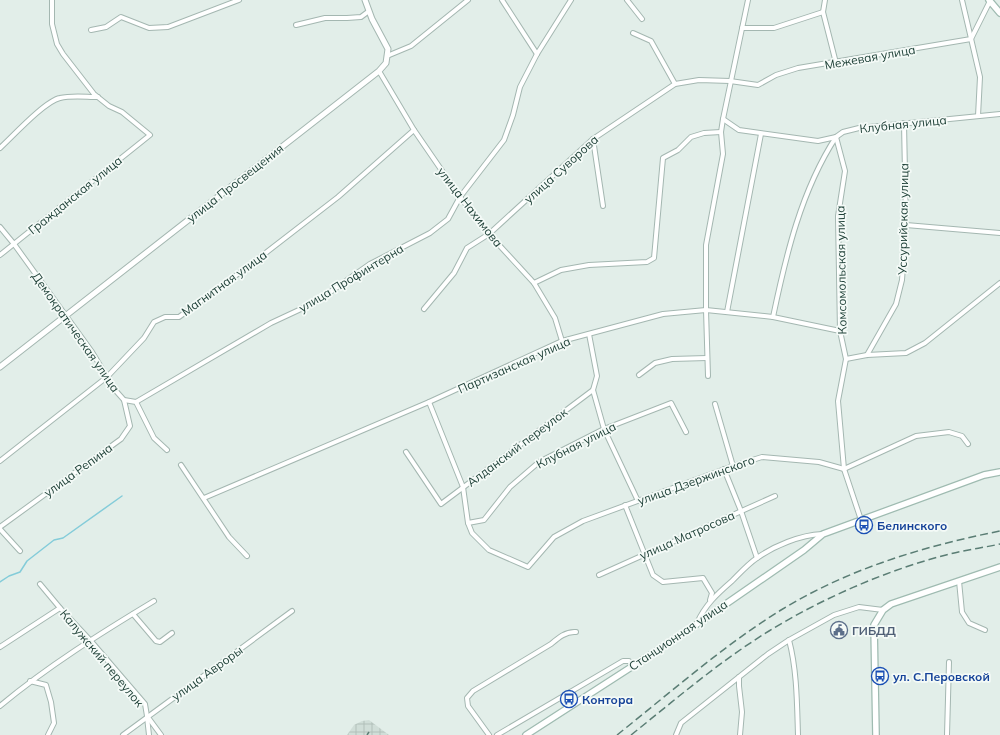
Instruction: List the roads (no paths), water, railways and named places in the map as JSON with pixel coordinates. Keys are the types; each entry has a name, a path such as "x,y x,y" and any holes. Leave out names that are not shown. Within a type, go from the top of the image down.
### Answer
{"main road":[{"path":"990,1 1000,13"},
{"path":"825,533 984,475 1000,472"},
{"name":"Станционная улица","path":"526,735 684,633 804,550 825,533"},
{"path":"876,735 874,625 883,610 891,604 1000,567"}],"street":[{"path":"52,0 52,24 57,44 63,54 94,94 98,97"},
{"path":"91,30 106,27 121,17 149,28 168,27 239,0"},
{"path":"365,0 388,49 387,56"},
{"path":"387,56 411,46 468,0"},
{"path":"502,0 536,54"},
{"name":"улица Профинтерна","path":"136,402 271,323 316,302 370,264 430,233 448,218 460,197 504,140 513,115 520,88 536,54 571,0"},
{"path":"627,0 642,20"},
{"path":"708,376 706,245 723,154 721,132 723,119 748,0"},
{"path":"825,0 823,12 836,63"},
{"path":"962,0 980,77 978,116"},
{"path":"971,39 990,1"},
{"path":"296,25 325,18 347,18 361,16 369,11"},
{"path":"742,28 774,28 823,12"},
{"path":"633,33 651,42 675,84"},
{"name":"Межевая улица","path":"730,81 758,84 776,75 798,68 836,63 971,39"},
{"name":"улица Просвещения","path":"0,368 379,71 386,63 387,56"},
{"name":"улица Нахимова","path":"379,71 414,130 460,197 489,234 534,283 555,318 562,341"},
{"name":"улица Суворова","path":"424,308 454,273 467,248 489,234 593,139 675,84 699,80 730,81"},
{"path":"0,148 29,119 56,99 62,97 98,97"},
{"name":"Гражданская улица","path":"0,255 150,135 122,112 109,106 98,97"},
{"name":"Клубная улица","path":"723,119 739,130 818,141 836,137 843,132 859,128 1000,114"},
{"name":"Уссурийская улица","path":"867,355 896,304 902,280 906,225 904,123"},
{"name":"Магнитная улица","path":"0,461 107,376 144,338 154,322 165,316 179,316 250,265 338,197 414,130"},
{"path":"534,283 561,270 589,264 647,262 654,258 663,158 678,150 691,137 704,133 721,132"},
{"path":"728,312 761,134"},
{"path":"773,317 784,264 797,220 825,155 836,137"},
{"name":"Комсомольская улица","path":"836,137 845,171 838,216 840,331 846,359 838,400 844,469 861,520"},
{"path":"593,139 603,206"},
{"path":"906,225 1000,233"},
{"name":"Демократическая улица","path":"0,227 92,352 107,376 108,382 124,400 136,402"},
{"path":"846,359 867,355 906,353 925,343 1000,283"},
{"name":"Партизанская улица","path":"204,498 429,402 562,341 663,314 706,310 728,312 773,317 840,331"},
{"path":"589,334 597,376 593,390 604,429 638,501"},
{"path":"639,375 655,363 672,360 707,358"},
{"name":"Алданский переулок","path":"406,452 441,504 593,390"},
{"name":"улица Репина","path":"0,528 121,439 130,426 124,400"},
{"path":"136,402 154,438 167,450"},
{"path":"429,402 463,487 468,523"},
{"name":"Клубная улица","path":"468,523 484,520 510,487 539,462 604,429 671,403 686,432"},
{"path":"715,404 733,466"},
{"path":"844,469 916,436 949,432 962,436 968,444"},
{"name":"улица Дзержинского","path":"468,523 472,532 489,550 528,567 554,537 583,520 724,469 762,457 819,462 844,469"},
{"path":"181,465 229,537 247,556"},
{"path":"724,469 741,511 757,558"},
{"name":"улица Матросова","path":"599,575 775,496"},
{"path":"625,505 652,575 663,582 703,578 712,593 710,600"},
{"path":"0,528 20,551"},
{"path":"697,623 710,600 757,558 788,541 810,534 825,533"},
{"path":"959,582 962,612 969,623 985,630"},
{"name":"Калужский переулок","path":"40,584 145,704 147,716 161,735"},
{"path":"0,706 30,682 90,640 154,601"},
{"path":"676,735 681,723 768,654 789,640 834,615 859,607 883,610"},
{"path":"0,647 60,608"},
{"name":"улица Авроры","path":"123,735 292,611"},
{"path":"133,614 156,641 160,642 172,633"},
{"path":"489,735 468,706 468,698 473,691 551,644 561,636 576,632"},
{"path":"789,640 793,655 798,711 798,735"},
{"path":"496,735 623,661 628,661 633,666"},
{"path":"947,735 950,662"},
{"path":"739,677 742,712 740,735"},
{"path":"30,682 46,685 51,702 54,723 48,735"},
{"path":"147,716 149,735"}],"waterway":[{"path":"0,582 9,576 20,572 27,561 54,540 63,538 122,496"}],"railway":[{"path":"617,735 738,639 781,610 807,595 833,582 887,561 943,544 1000,531"},
{"path":"631,735 733,655 769,631 810,608 878,577 924,561 953,553 1000,544"}],"place":[{"name":"Белинского","path":"864,525"},
{"name":"ГИБДД","path":"839,630"},
{"name":"ул. С.Перовской","path":"880,676"},
{"name":"Контора","path":"569,699"}]}
